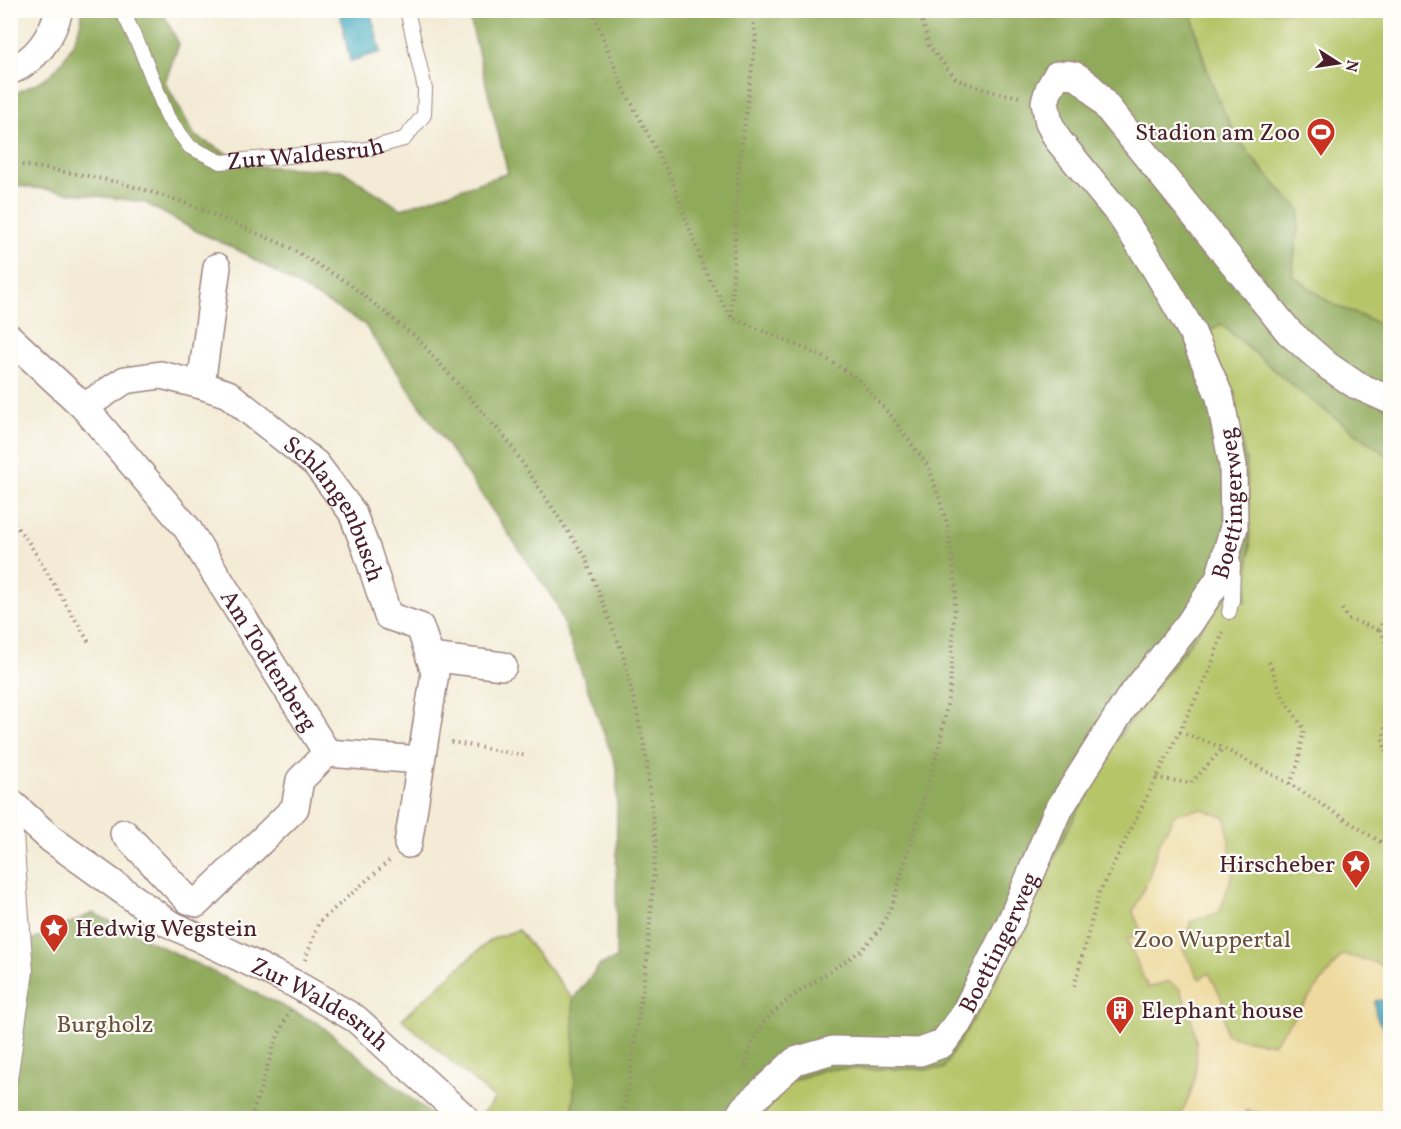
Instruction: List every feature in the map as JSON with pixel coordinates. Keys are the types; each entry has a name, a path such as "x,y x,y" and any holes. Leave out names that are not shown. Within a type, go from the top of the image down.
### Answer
{"street":[{"path":"10,71 28,62 39,50 49,37 59,10"},
{"path":"1045,102 1057,75 1070,73 1083,80 1289,332 1328,366 1356,385 1390,400"},
{"name":"Boettingerweg","path":"741,1113 795,1061 833,1050 920,1052 942,1044 962,1018 1012,920 1056,814 1128,700 1189,624 1219,579 1234,527 1233,466 1220,397 1195,340 1155,268 1121,216 1058,140 1049,123 1045,102"},
{"path":"201,385 217,267"},
{"name":"Am Todtenberg","path":"10,338 84,407 187,528 327,753 300,780 295,808 197,903 188,900 124,832"},
{"name":"Schlangenbusch","path":"84,407 125,380 161,375 228,394 316,464 351,512 367,551 388,616 420,627 435,673 408,844"},
{"path":"430,657 503,666"},
{"path":"327,753 423,749"},
{"name":"Zur Waldesruh","path":"12,805 51,839 168,923 302,988 356,1019 465,1119"}],"lane":[{"name":"Zur Waldesruh","path":"122,10 168,117 190,147 221,162 367,149 404,139 423,115 425,89 406,10"},
{"path":"1229,612 1232,600 1234,527"},
{"path":"10,1079 26,972 12,805"}],"path":[{"path":"592,10 621,83 671,178 705,271 731,317 822,356 858,379 891,416 929,467 947,523 956,587 950,688 940,743 893,903 880,929 862,950 790,998 764,1021 749,1050 742,1084 741,1113"},
{"path":"731,317 738,173 756,37 751,10"},
{"path":"919,10 929,46 956,79 993,92 1045,102"},
{"path":"10,163 122,183 183,202 287,246 348,283 418,339 508,441 585,557 623,654 645,748 656,845 647,960 623,1119"},
{"path":"10,519 28,541 90,644"},
{"path":"1390,595 1380,630 1390,652"},
{"path":"1342,609 1348,619 1380,630"},
{"path":"1074,986 1099,894 1209,672 1229,612"},
{"path":"1269,662 1283,698 1304,729 1298,764 1290,784"},
{"path":"1390,698 1383,740 1390,765"},
{"path":"1180,732 1223,748 1290,784 1390,848"},
{"path":"423,749 478,746 527,756"},
{"path":"1156,778 1191,783 1223,748"},
{"path":"306,957 319,922 408,844"},
{"path":"251,1119 276,1040 302,988"}],"green space":[{"path":"82,11 162,11 179,44 165,82 195,136 250,166 341,170 401,209 508,173 468,11 1191,11 1210,80 1233,129 1255,162 1300,211 1292,275 1332,304 1390,328 1390,458 1299,391 1221,324 1205,335 1229,387 1246,462 1250,547 1246,601 1223,599 1116,740 1064,836 991,989 943,1069 825,1069 789,1082 761,1118 572,1118 575,1080 573,999 600,965 616,959 617,769 556,603 364,324 238,250 196,231 144,202 11,185 10,96 43,80 52,73 68,53 79,27"},
{"name":"Stadion am Zoo","path":"1191,11 1390,11 1390,328 1332,304 1292,275 1300,211 1255,162 1233,129 1210,80"},
{"name":"Zoo Wuppertal","path":"1221,324 1299,391 1390,458 1390,1118 761,1118 789,1082 825,1069 943,1068 1020,926 1064,836 1116,740 1223,599 1246,601 1250,547 1246,462 1205,335"},
{"name":"Burgholz","path":"93,913 319,1024 435,1118 11,1118 10,950"},
{"path":"518,930 573,999 575,1080 572,1118 483,1118 480,1116 495,1099 402,1019 490,940"}],"sand":[{"path":"1202,809 1226,818 1233,873 1219,913 1191,921 1183,949 1199,979 1209,973 1222,999 1226,1034 1273,1044 1342,955 1367,960 1390,970 1390,1118 1282,1118 1246,1110 1243,1118 1177,1118 1189,1098 1195,1075 1197,1051 1193,1024 1180,989 1168,981 1148,988 1127,939 1142,933 1133,912 1148,879 1160,841 1176,813"}],"water":[{"path":"354,10 370,11 381,52 350,61 340,15"},
{"path":"1375,1001 1390,1003 1390,1034 1376,1016"}],"place":[{"name":"Stadion am Zoo","path":"1321,158"},
{"name":"Hirscheber","path":"1356,890"},
{"name":"Hedwig Wegstein","path":"54,954"},
{"name":"Elephant house","path":"1120,1036"}]}
